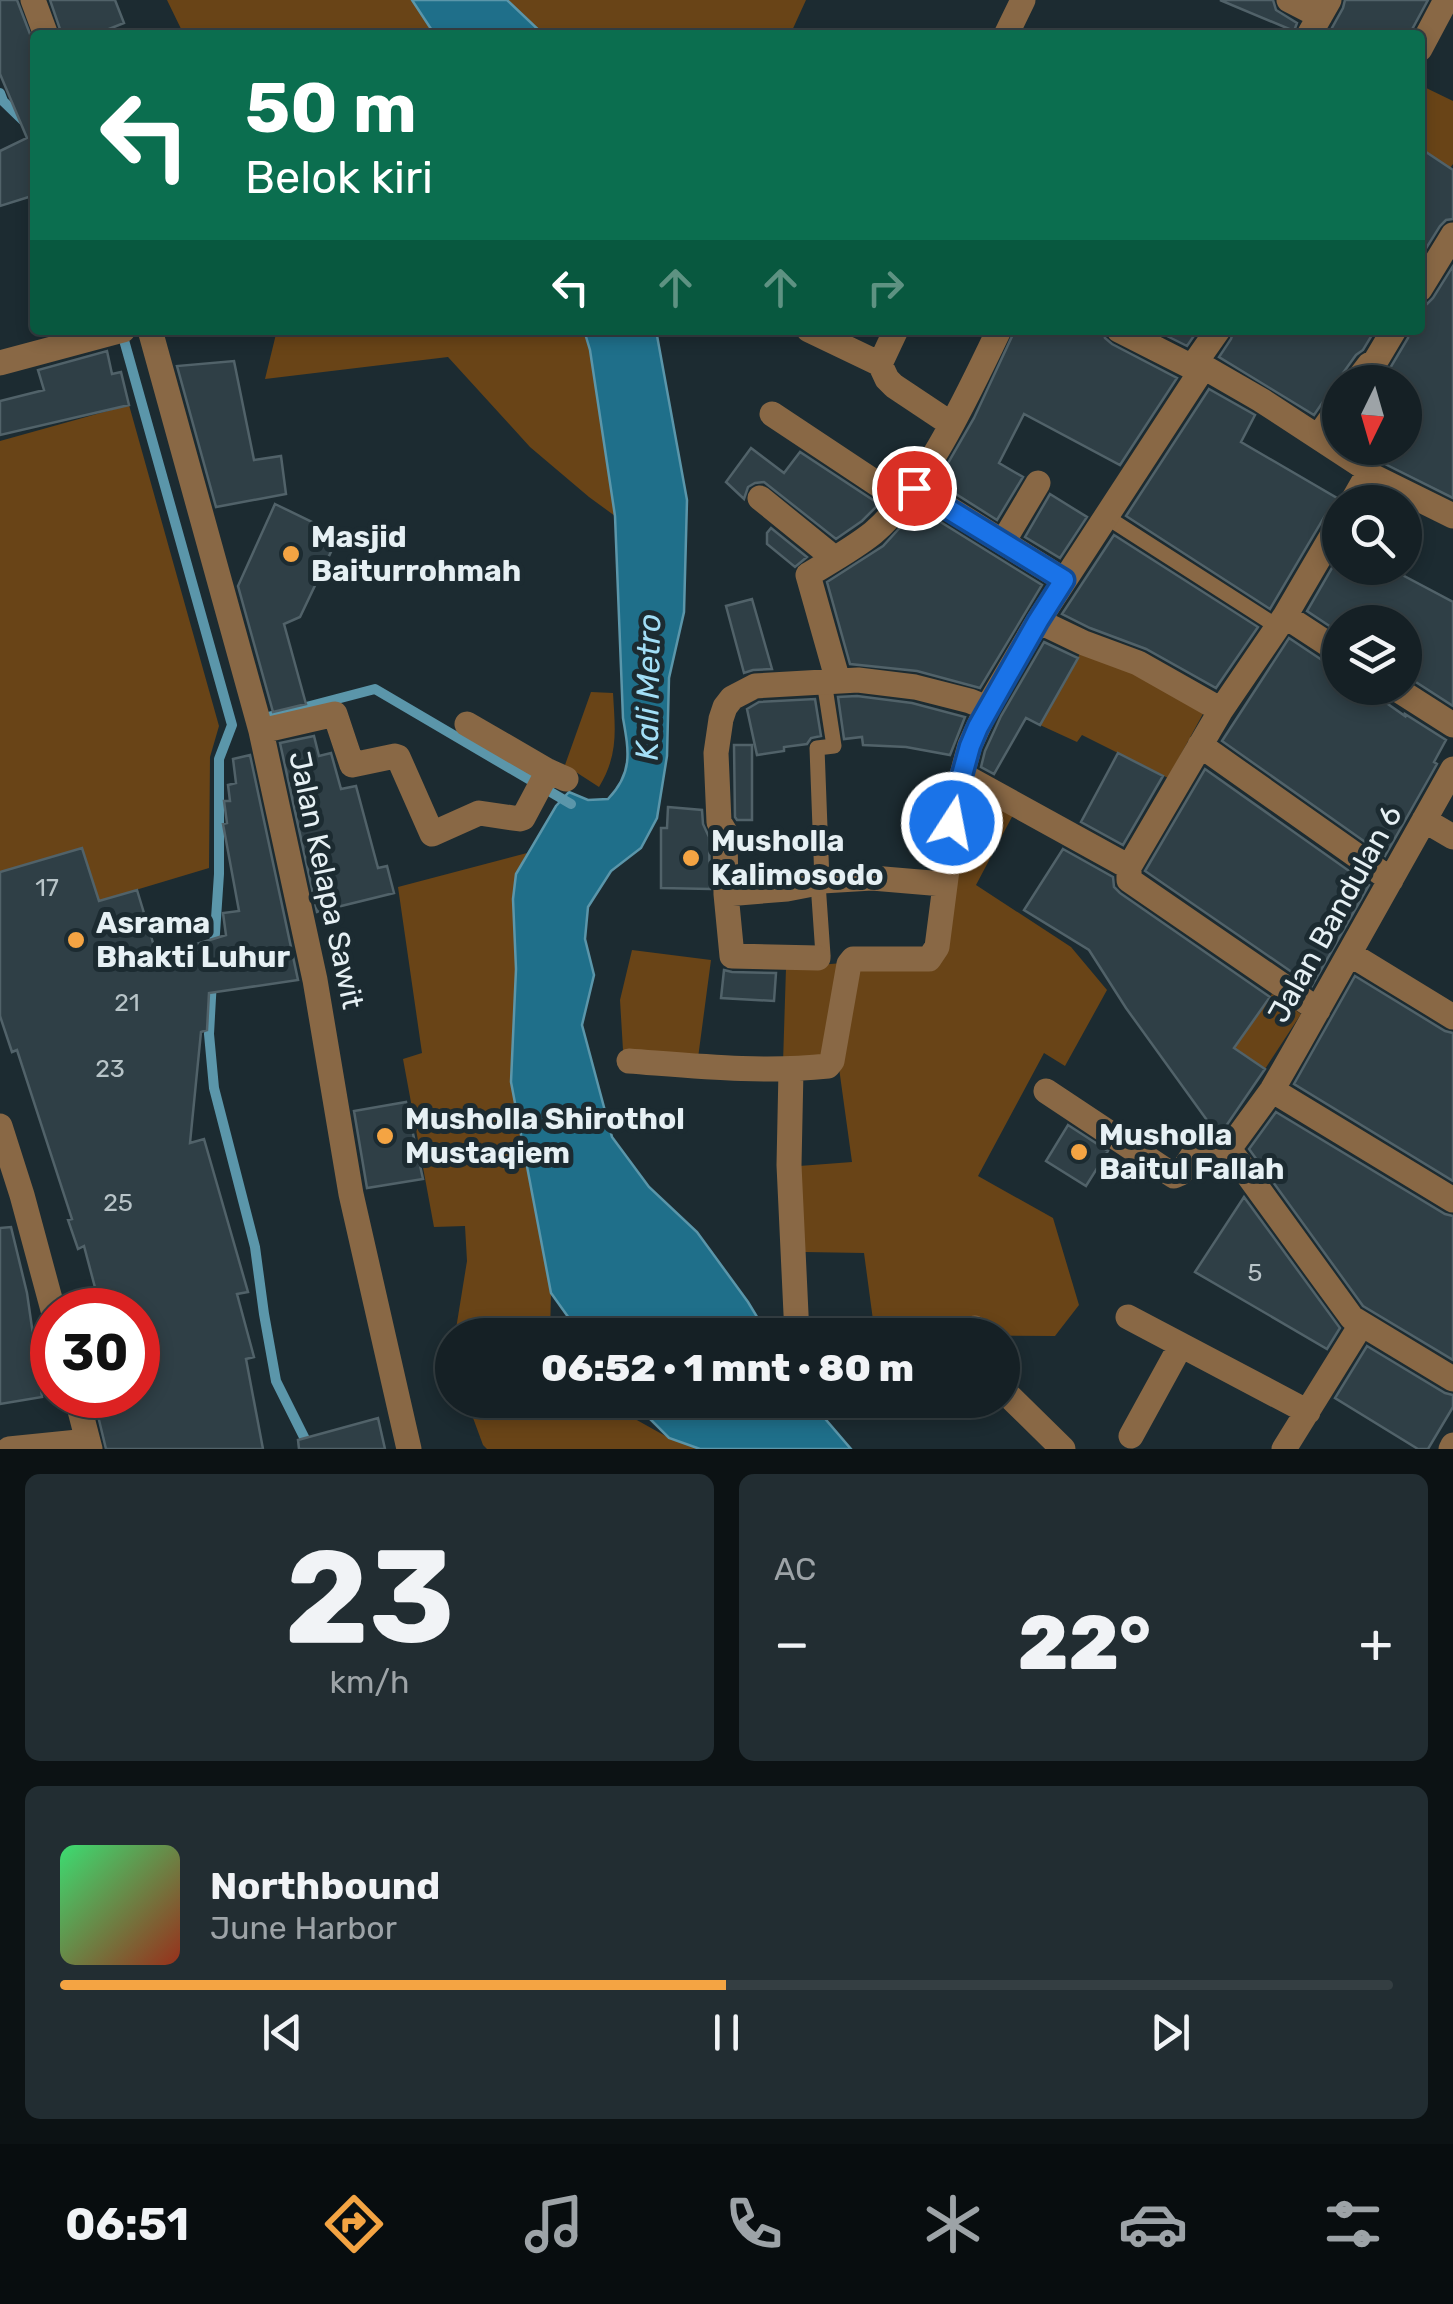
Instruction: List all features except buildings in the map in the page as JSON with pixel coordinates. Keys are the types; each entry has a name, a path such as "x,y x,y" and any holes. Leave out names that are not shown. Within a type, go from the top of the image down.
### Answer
{"street":[{"path":"33,0 44,30"},
{"path":"1008,30 1023,0"},
{"path":"1289,0 1319,17"},
{"path":"1425,42 1446,10"},
{"path":"1425,281 1453,235"},
{"path":"0,362 104,335"},
{"name":"Jalan Kelapa Sawit","path":"151,335 261,730 315,980 351,1194 409,1449"},
{"path":"819,335 880,364 894,386 951,424"},
{"path":"880,364 894,335"},
{"path":"831,681 808,575 874,532 908,494 951,424 996,335"},
{"path":"1129,335 1261,400 1362,466 1368,474 1453,516"},
{"path":"629,1060 738,1070 828,1066 853,958 929,960 936,947 962,775 987,708 1215,335"},
{"path":"1368,365 1375,362 1391,335"},
{"path":"772,414 1064,580"},
{"path":"1318,437 1322,431"},
{"path":"1362,485 1368,474"},
{"path":"1003,542 1038,482"},
{"path":"760,498 834,558"},
{"path":"1129,874 1221,710 1282,622 1322,553"},
{"path":"1038,621 1138,663 1221,710"},
{"path":"1282,622 1322,643"},
{"path":"818,958 732,956 724,832 718,822 716,754 724,706 755,686 875,681 915,687 987,708"},
{"path":"1422,705 1453,725"},
{"path":"261,730 335,714 352,765 398,757 432,834 478,813 520,820 530,802 557,775 467,724"},
{"path":"1200,745 1391,880"},
{"name":"Jalan Bandulan 6","path":"1229,1149 1272,1090 1453,769"},
{"path":"962,775 1129,874 1318,1010"},
{"path":"1424,820 1453,837"},
{"path":"726,894 872,878 943,884"},
{"path":"1350,954 1453,1017"},
{"path":"791,1070 789,1165 796,1318"},
{"path":"1272,1090 1453,1200"},
{"path":"1046,1091 1174,1176 1181,1173 1204,1138 1229,1149 1352,1318 1453,1379"},
{"path":"0,1126 11,1196 45,1288"},
{"path":"1128,1317 1308,1412"},
{"path":"1284,1449 1361,1325"},
{"path":"1131,1436 1181,1345"},
{"path":"1020,1406 1063,1449"},
{"path":"8,1449 89,1445 82,1418"}],"lane":[{"path":"1106,516 1282,622"},
{"path":"818,958 823,955 817,748 834,746 831,681"}],"shaded area":[{"path":"167,0 412,0 432,30 182,30"},
{"path":"507,0 806,0 792,30 539,30"},
{"path":"1425,87 1453,101 1450,168 1425,151"},
{"path":"276,335 586,335 615,516 530,447 448,357 265,379"},
{"path":"129,405 219,726 210,757 209,868 99,901 82,848 0,872 0,441"},
{"path":"1081,652 1120,664 1205,710 1168,778 1082,735 1077,742 1040,725"},
{"path":"591,692 613,693 613,752 599,787 565,765"},
{"path":"966,786 1014,813 976,885 1071,947 1107,990 1065,1066 1044,1053 978,1176 1053,1218 1079,1305 1055,1336 1020,1336 1020,1318 873,1318 864,1253 804,1252 799,1166 852,1162 839,1068 855,971 934,966"},
{"path":"527,853 516,874 513,899 516,969 511,1082 551,1293 550,1318 458,1318 467,1261 465,1226 434,1227 403,1059 422,1053 398,887"},
{"path":"632,950 711,960 698,1058 623,1050 620,1000"},
{"path":"842,963 826,1056 783,1063 786,968"},
{"path":"1272,994 1301,1014 1265,1069 1215,1035 1252,1022"},
{"path":"473,1418 633,1418 669,1438 700,1449 487,1449"}],"water":[{"path":"412,0 507,0 539,30 432,30"},
{"name":"Kali Metro","path":"586,335 657,335 687,500 684,612 669,678 667,756 657,818 641,848 611,871 588,907 585,939 594,975 582,1025 612,1137 649,1187 697,1232 758,1318 569,1318 551,1293 511,1082 516,874 556,806 569,792 588,800 608,799 622,780 627,761 615,516"},
{"path":"649,1418 824,1418 851,1449 700,1449 669,1438"}],"waterway":[{"path":"0,93 3,101 30,127"},
{"path":"123,335 232,725 219,759 219,874 214,948"},
{"path":"268,717 375,689 571,804"},
{"path":"212,980 209,1034 214,1088 255,1247 276,1381 310,1449"}],"place":[{"name":"Masjid Baiturrohmah","path":"291,554"},
{"name":"Musholla Kalimosodo","path":"691,858"},
{"name":"Asrama Bhakti Luhur","path":"76,940"},
{"name":"Musholla Shirothol Mustaqiem","path":"385,1136"},
{"name":"Musholla Baitul Fallah","path":"1079,1152"}],"route":[{"path":"914,488 1064,580 978,727 957,792 952,823"}]}
